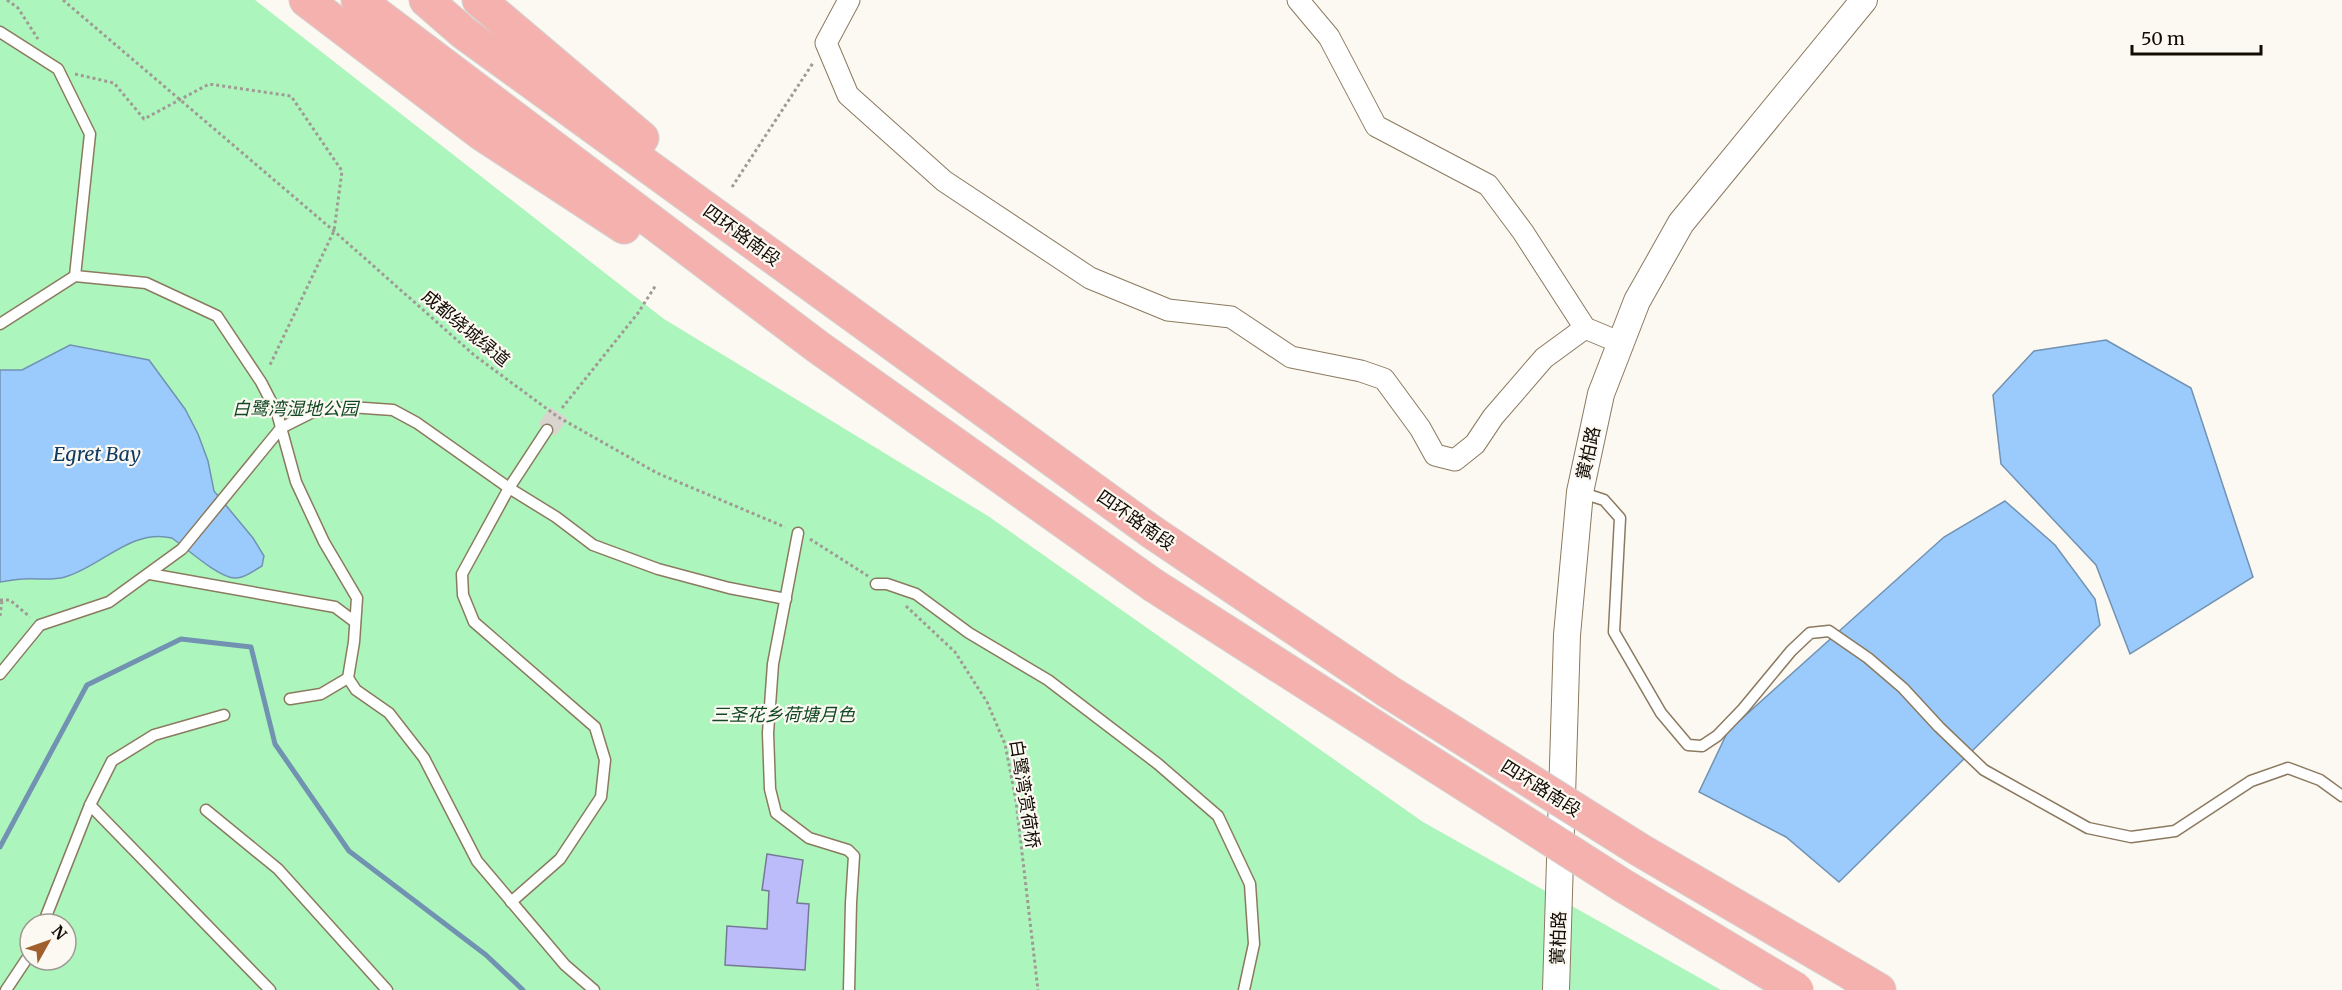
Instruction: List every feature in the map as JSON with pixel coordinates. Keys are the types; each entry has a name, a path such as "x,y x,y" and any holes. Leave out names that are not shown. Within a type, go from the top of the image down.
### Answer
{"highway":[{"path":"306,0 482,134 903,408"},
{"name":"四环路南段","path":"358,0 808,340 1153,585 1622,885 1797,990"},
{"name":"四环路南段","path":"426,0 464,33 1152,532 1389,692 1640,850 1866,982"},
{"path":"479,0 842,308"}],"street":[{"path":"849,0 826,44 848,95 954,187 1090,278 1168,310 1231,317 1291,357 1361,371 1384,379 1420,428 1435,455 1455,460 1475,444 1493,417 1544,358 1585,328"},
{"path":"1298,0 1329,37 1376,126 1488,185 1523,232 1585,328 1621,343"},
{"name":"黉柏路","path":"1556,990 1567,635 1580,492 1601,394 1637,301 1681,223 1864,0"}],"lane":[{"path":"0,32 58,69 90,134 75,276"},
{"path":"0,324 75,276 146,283 217,316 261,382 277,413 296,482 324,542 357,598 348,678 356,690 389,713 424,758 477,861 565,965 594,990"},
{"path":"0,674 40,626 109,602 182,549 281,428 313,412 350,407 393,410 417,423 509,488 556,517 593,545 668,571 729,588 786,599"},
{"path":"511,902 560,859 601,797 605,760 595,727 474,622 463,595 462,574 509,488 547,430"},
{"path":"1580,492 1604,500 1620,518 1614,632 1661,712 1688,744 1702,746 1718,736 1791,651 1810,633 1829,630 1868,658 1903,688 1984,770 2088,828 2131,837 2175,831 2251,781 2288,768 2320,780 2342,796"},
{"path":"798,533 773,664 768,733 770,789 776,813 809,838 848,850 854,856 849,990"},
{"path":"150,574 335,607 355,622"},
{"path":"876,584 887,584 916,594 969,633 1048,680 1158,764 1218,816 1250,884 1254,944 1245,990"},
{"path":"290,699 321,694 348,678"},
{"path":"49,912 90,805 112,761 154,735 224,715"},
{"path":"90,805 270,990"},
{"path":"206,810 278,869 387,990"},
{"path":"6,990 18,972"}],"path":[{"path":"7,0 18,8 58,69 114,82 144,119 209,84 291,96 342,171 334,231 261,382"},
{"name":"成都绕城绿道","path":"63,0 334,231 474,355 558,417 657,473 819,543 865,573 876,584 902,602"},
{"path":"732,187 826,44"},
{"path":"562,408 638,313 656,285"},
{"path":"0,616 1,600 10,600 40,626"},
{"name":"白鹭湾·赏荷桥","path":"902,602 956,652 987,702 1005,744 1016,801 1038,990"}],"green space":[{"path":"0,0 255,0 664,319 988,516 1423,822 1721,990 0,990"}],"water":[{"path":"2106,340 2191,388 2253,577 2130,654 2096,565 2001,464 1993,395 2034,351"},
{"name":"Egret Bay","path":"70,345 149,360 185,409 208,461 214,491 253,538 264,556 262,566 243,577 229,577 212,568 172,538 157,536 130,543 65,577 0,582 0,370 22,370"},
{"path":"2005,501 2055,545 2095,599 2100,625 1839,882 1786,837 1699,792 1728,731 1944,537"}],"building":[{"path":"767,854 803,860 797,903 809,904 805,970 725,965 727,926 767,929 769,891 762,890"}],"waterway":[{"path":"0,847 87,685 181,639 251,647 275,744 349,851 486,955 523,990"}],"tunnel":[{"path":"547,430 562,408"}],"park label":[{"name":"白鹭湾湿地公园","path":"295,408"},
{"name":"三圣花乡荷塘月色","path":"783,714"}]}
